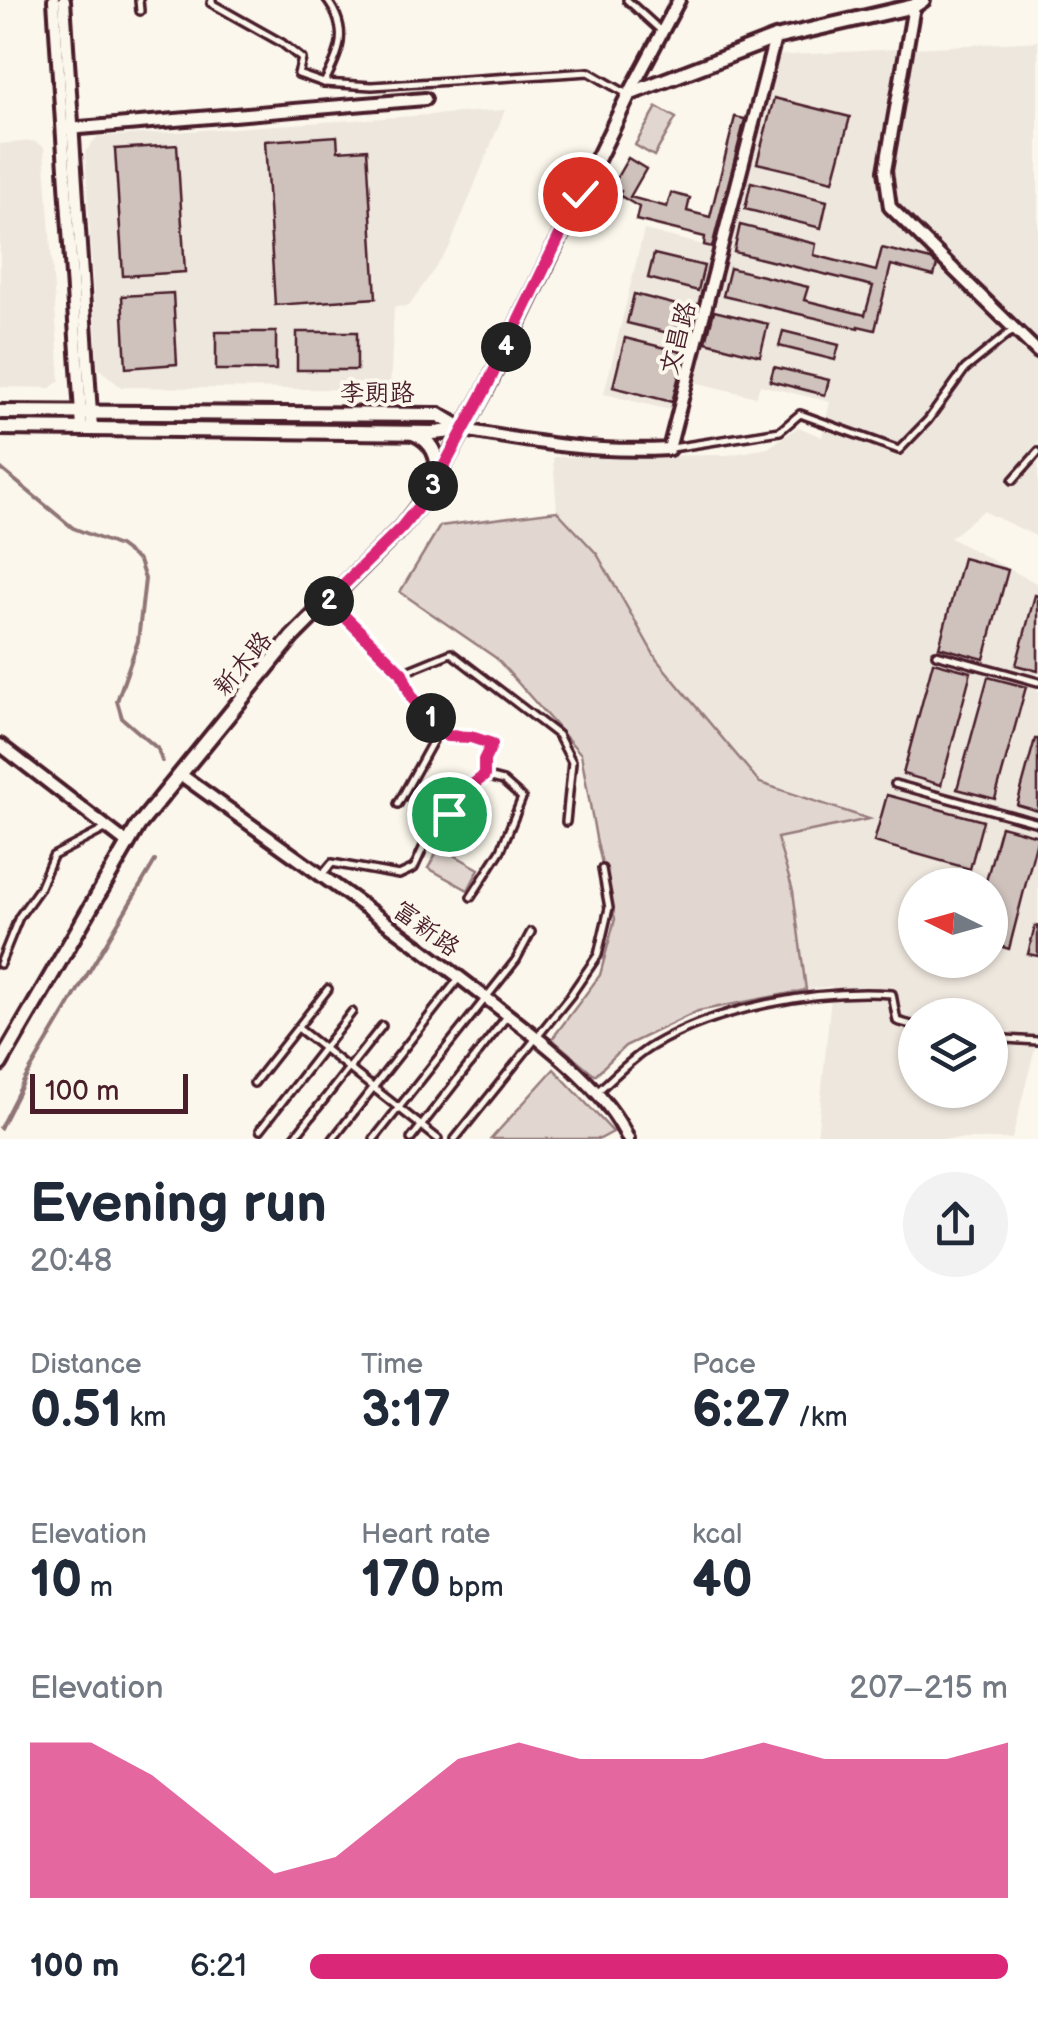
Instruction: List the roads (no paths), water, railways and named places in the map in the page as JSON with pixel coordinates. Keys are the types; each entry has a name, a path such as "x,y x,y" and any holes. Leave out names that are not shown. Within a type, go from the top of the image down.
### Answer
{"street":[{"path":"54,0 68,129"},
{"path":"64,0 87,429"},
{"path":"629,94 679,0"},
{"path":"629,94 775,38 919,3 885,171 890,206 1038,352"},
{"name":"文昌路","path":"668,449 775,38"},
{"name":"新木路","path":"0,1064 127,842 328,600 402,527 438,477 629,94"},
{"path":"68,129 426,99"},
{"name":"李朗路","path":"0,412 439,414 464,430"},
{"name":"李朗路","path":"0,428 464,430"},
{"path":"464,430 603,452 668,449"},
{"path":"411,432 433,448 439,464 438,477"},
{"path":"0,745 127,842"},
{"name":"富新路","path":"180,774 508,1015 596,1093 620,1122 628,1139"}],"lane":[{"path":"138,0 140,11"},
{"path":"212,0 211,3 282,43 302,59 298,74 324,83 372,86 589,72 629,94"},
{"path":"324,83 340,54 338,15 327,0"},
{"path":"627,0 662,32"},
{"path":"668,449 780,431 800,414 899,450 928,420 965,369 1013,330"},
{"path":"1013,480 1038,452"},
{"path":"328,600 402,673 412,698 447,736 471,737 492,744 484,760 484,776"},
{"path":"402,673 451,653 558,735 572,762 566,822"},
{"path":"936,654 1038,682"},
{"path":"398,804 440,728"},
{"path":"321,876 332,863 399,875 414,868 425,844 467,789 484,776"},
{"path":"471,897 501,850 522,798 503,781 484,776"},
{"path":"895,784 1038,824"},
{"path":"0,964 19,918 39,889 53,856 108,828"},
{"path":"455,1139 570,996 598,955 609,908 602,869"},
{"path":"374,1139 516,960 531,932"},
{"path":"333,1139 460,977"},
{"path":"254,1084 328,990"},
{"path":"596,1093 649,1048 703,1020 851,991 892,994 898,1021"},
{"path":"260,1130 352,1012"},
{"path":"412,1139 508,1015"},
{"path":"293,1139 382,1026"},
{"path":"298,1028 438,1139"},
{"path":"1008,1039 1038,1041"}],"waterway":[{"path":"0,468 73,528 119,546 139,561 145,579 138,641 117,701 122,718 158,749 162,761"},
{"path":"0,1128 155,861"}]}
